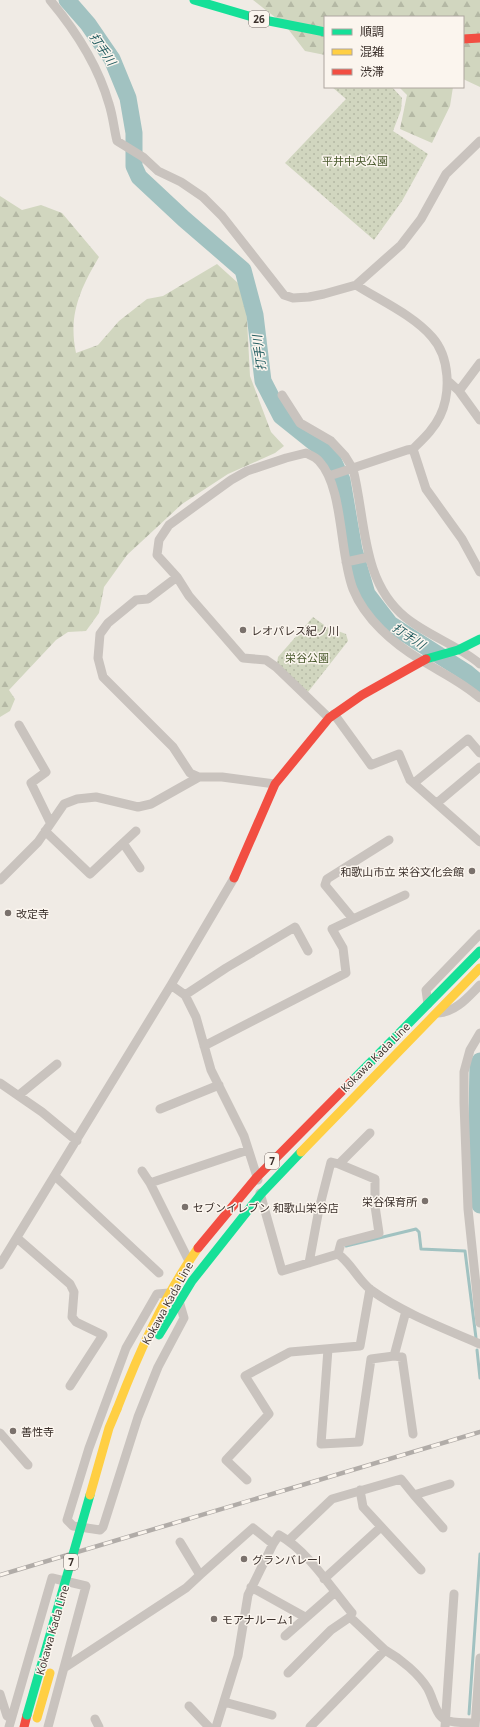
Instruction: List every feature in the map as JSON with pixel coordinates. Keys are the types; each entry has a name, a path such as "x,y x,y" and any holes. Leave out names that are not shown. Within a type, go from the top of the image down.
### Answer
{"main road":[{"name":"26","path":"194,0 238,14 301,29 324,32"},
{"path":"464,39 480,38"},
{"path":"234,878 275,784 332,716 362,695 425,659 456,650 480,640"},
{"name":"Kokawa Kada Line","path":"81,1560 118,1430 121,1411 139,1352 169,1293 189,1261 224,1213 257,1177 480,951"},
{"name":"Kokawa Kada Line","path":"24,1727 109,1428 121,1411 147,1359 179,1301 225,1237 261,1194 480,968"},
{"name":"Kokawa Kada Line","path":"73,1591 77,1576"},
{"name":"Kokawa Kada Line","path":"36,1723 52,1667"}],"street":[{"path":"50,0 81,42 94,65 110,105 117,141 143,157 158,171 181,182 203,197 222,216 284,295 293,298 324,294 356,285 401,245 421,219 446,174 480,141"},
{"path":"331,476 407,450 413,450 429,433 440,417 444,404 447,380 445,362 433,338 420,326 356,285"},
{"path":"459,391 480,363"},
{"path":"447,380 459,391 480,420"},
{"path":"282,395 300,423 331,441 345,456 349,471 358,488 366,557 378,584 387,598 405,617 480,664"},
{"path":"413,450 426,489 462,539 480,572"},
{"path":"480,698 468,687 388,636 371,619 353,590 331,476 318,460 306,453 247,471 231,480 169,525 159,540 157,555 178,577 189,596 243,658 266,660 276,667 332,716 371,765 400,754 410,780 437,802 480,842"},
{"path":"348,561 366,557"},
{"path":"178,577 148,598 136,600 108,623 100,634 98,658 103,677 173,747 190,773 200,777 222,777 275,784"},
{"path":"20,725 46,772 31,783 48,826 90,874 136,831"},
{"path":"414,783 468,739 480,753"},
{"path":"437,802 480,767"},
{"path":"0,880 38,842 64,804 76,799 96,797 138,807 157,801 200,777"},
{"path":"353,919 325,886 327,879 389,840"},
{"path":"122,843 140,868"},
{"path":"0,1265 77,1141 234,878"},
{"path":"204,1046 346,973 343,948 332,929 405,895"},
{"path":"185,995 226,968 295,927 308,951"},
{"path":"428,1004 426,990 480,934"},
{"path":"171,985 185,995 196,1017 211,1070 244,1136 257,1177 282,1271 338,1254"},
{"path":"437,1013 457,1007 480,985"},
{"path":"480,1034 470,1050 464,1072 464,1103 468,1209 480,1323"},
{"path":"19,1095 58,1064"},
{"path":"0,1083 19,1095 77,1141"},
{"path":"160,1109 219,1085"},
{"path":"339,1164 370,1133"},
{"path":"150,1183 248,1150"},
{"path":"309,1263 319,1209 331,1162 375,1179 375,1206 379,1233 341,1243 338,1254"},
{"path":"142,1171 150,1183 189,1261"},
{"path":"55,1176 158,1273"},
{"path":"17,1238 70,1284 74,1292 72,1317 76,1322 103,1335 70,1386"},
{"path":"338,1254 370,1289 406,1311 480,1344"},
{"path":"246,1480 226,1460 269,1414 245,1376 290,1352 360,1346 370,1289"},
{"path":"169,1293 157,1294 126,1348 89,1448 67,1520 73,1526 100,1530 103,1527 138,1417 158,1367 184,1318 179,1301"},
{"path":"394,1356 406,1311"},
{"path":"328,1349 321,1444 359,1442 371,1359 394,1356 402,1357 413,1434"},
{"path":"0,1433 28,1465"},
{"path":"289,1540 332,1499 401,1479 443,1528"},
{"path":"414,1495 450,1484"},
{"path":"360,1490 363,1507 421,1570"},
{"path":"324,1579 381,1527"},
{"path":"64,1668 186,1588 253,1528 273,1544"},
{"path":"216,1727 238,1656 248,1595 279,1535 289,1540 324,1579 352,1614 350,1618 330,1630 288,1673"},
{"path":"180,1542 200,1575"},
{"path":"9,1727 10,1715 52,1578 86,1586 48,1727"},
{"path":"251,1587 305,1617"},
{"path":"285,1636 334,1592"},
{"path":"446,1724 454,1594"},
{"path":"350,1618 385,1650 394,1655 413,1672 428,1688 446,1724"},
{"path":"310,1727 385,1650"},
{"path":"446,1724 475,1725 480,1658"},
{"path":"0,1694 10,1715"},
{"path":"224,1702 272,1715"},
{"path":"189,1706 209,1727"},
{"path":"0,1724 10,1715"}],"green space":[{"path":"253,0 480,0 480,87 464,79 464,16 324,16 324,55 305,51 285,25"},
{"name":"平井中央公園","path":"333,88 393,88 402,98 401,110 393,131 428,154 402,201 374,240 285,163 346,99"},
{"path":"400,88 453,88 450,106 432,143 400,129 407,95"},
{"path":"0,196 22,210 41,205 62,213 99,257 86,280 77,303 74,326 76,353 98,345 119,321 147,299 163,296 217,264 238,283 246,301 250,376 271,432 284,446 275,453 228,474 182,504 127,555 104,587 99,613 86,631 68,632 56,640 9,690 15,699 10,711 0,717"},
{"name":"栄谷公園","path":"313,617 327,627 346,634 348,641 308,692 277,664 278,657"}],"waterway":[{"name":"打手川","path":"67,0 88,24 112,59 128,98 134,133 134,166 139,177 184,219 243,270 255,315 263,381 281,416 331,456 342,480 354,550 367,594 390,624 467,673 480,684"},
{"name":"打手川","path":"480,1061 478,1065 476,1160 480,1205"},
{"path":"346,1246 416,1229 419,1232 421,1249 465,1251 476,1338"},
{"path":"477,1350 480,1378"},
{"path":"469,1714 480,1554"}],"railway":[{"path":"0,1575 480,1432"}],"traffic: fast":[{"path":"194,0 259,19 324,32"},
{"path":"426,659 458,650 480,639"},
{"path":"352,1081 480,951"},
{"path":"159,1335 192,1281 261,1194 301,1152"},
{"path":"27,1715 90,1495"}],"traffic: slow":[{"path":"301,1152 480,968"},
{"path":"117,1409 134,1367 163,1306 185,1267 198,1248"},
{"path":"90,1495 109,1428 117,1409"},
{"path":"37,1718 50,1673"}],"traffic: jam":[{"path":"464,39 480,38"},
{"path":"234,878 275,784 329,718 362,695 426,659"},
{"path":"198,1248 257,1177 352,1081"},
{"path":"24,1727 27,1715"}],"place":[{"name":"レオパレス紀ノ川","path":"243,630"},
{"name":"和歌山市立 栄谷文化会館","path":"472,871"},
{"name":"改定寺","path":"8,913"},
{"name":"栄谷保育所","path":"425,1201"},
{"name":"セブンイレブン 和歌山栄谷店","path":"185,1207"},
{"name":"善性寺","path":"13,1431"},
{"name":"グランバレーI","path":"244,1559"},
{"name":"モアナルーム1","path":"214,1619"}]}
